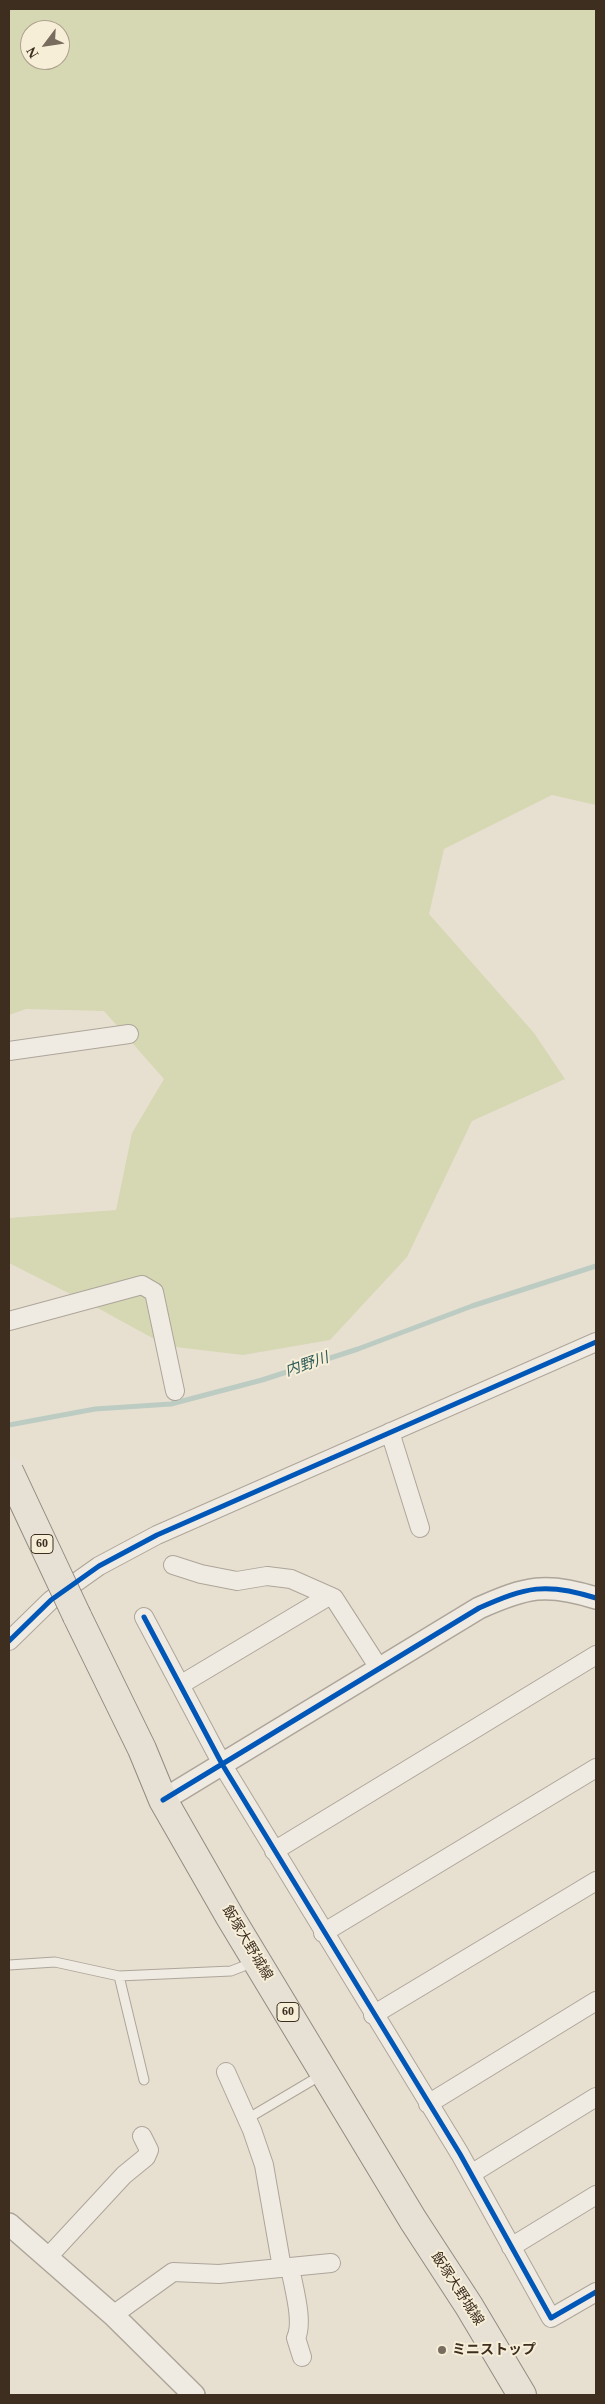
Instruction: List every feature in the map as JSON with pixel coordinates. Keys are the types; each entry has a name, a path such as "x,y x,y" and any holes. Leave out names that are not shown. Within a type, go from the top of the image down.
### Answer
{"main road":[{"name":"飯塚大野城線","path":"9,1471 142,1749 163,1800 408,2212 469,2306 522,2395"}],"street":[{"path":"9,1051 129,1034"},
{"path":"9,1321 142,1285 154,1292 174,1391"},
{"path":"9,1641 51,1600 99,1566 140,1544 596,1342"},
{"path":"390,1432 420,1528"},
{"path":"174,1565 201,1574 237,1581 267,1576 291,1579 334,1598 379,1668"},
{"path":"163,1800 479,1608 508,1596 538,1588 571,1590 596,1598"},
{"path":"180,1685 329,1596"},
{"path":"144,1617 222,1764 471,2174 551,2318 596,2292"},
{"path":"274,1851 596,1656"},
{"path":"323,1933 596,1768"},
{"path":"373,2015 596,1881"},
{"path":"428,2104 596,2001"},
{"path":"226,2072 247,2119 264,2165 298,2317 300,2330 296,2338 302,2357"},
{"path":"471,2174 596,2097"},
{"path":"48,2257 124,2175 146,2156 149,2150 142,2136"},
{"path":"511,2247 596,2195"},
{"path":"9,2224 113,2315 194,2395"},
{"path":"113,2315 173,2272 219,2274 331,2263"}],"lane":[{"path":"9,1965 55,1962 118,1976 231,1971 257,1960"},
{"path":"118,1976 144,2080"},
{"path":"247,2119 325,2072"}],"green space":[{"path":"9,9 596,9 596,805 552,795 444,849 429,914 534,1033 565,1079 472,1121 407,1257 330,1340 243,1355 167,1346 9,1263 9,1218 116,1210 132,1133 164,1079 104,1011 26,1009 9,1015"}],"waterway":[{"name":"内野川","path":"9,1425 95,1409 171,1404 262,1380 358,1349 472,1306 596,1266"}],"cycle path":[{"path":"9,1641 51,1600 99,1566 157,1535 596,1342"},
{"path":"163,1800 479,1608 510,1595 536,1589 563,1590 596,1598"},
{"path":"144,1617 222,1764 460,2154 551,2318 596,2292"}],"place":[{"name":"ミニストップ","path":"442,2350"}]}
